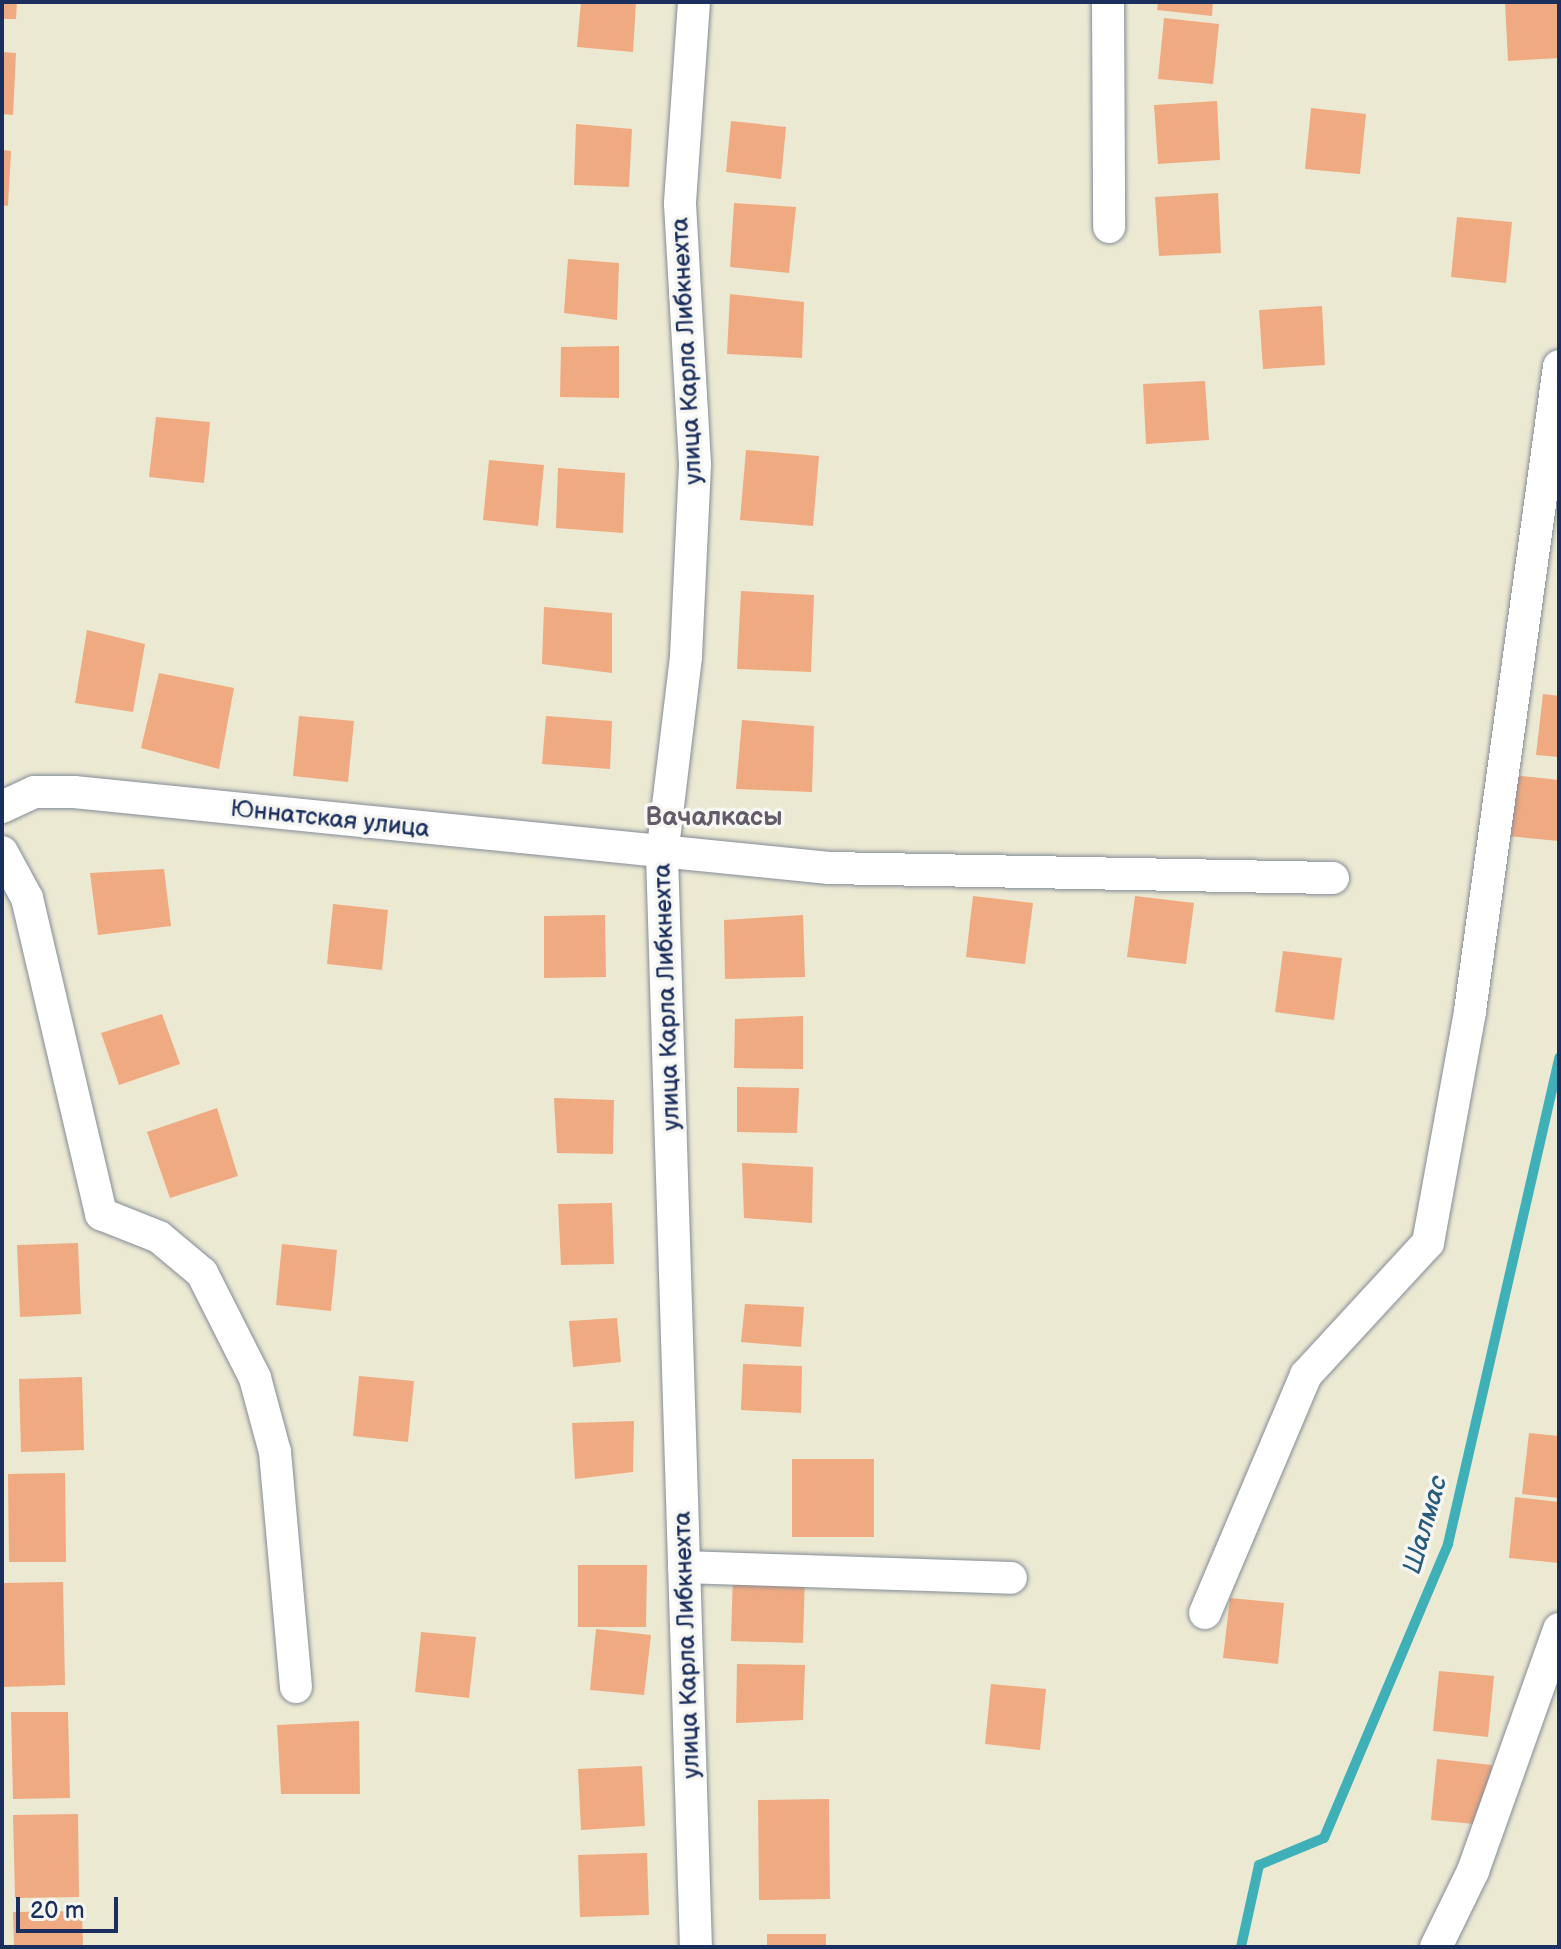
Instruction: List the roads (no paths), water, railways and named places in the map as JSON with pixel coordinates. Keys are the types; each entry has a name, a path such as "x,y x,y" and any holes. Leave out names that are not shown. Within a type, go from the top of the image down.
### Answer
{"street":[{"name":"улица Карла Либкнехта","path":"694,2 680,204 695,465 686,657 662,855 696,1947"},
{"path":"1108,2 1109,227"},
{"path":"1205,1613 1306,1375 1428,1243 1470,1011 1559,366"},
{"name":"Юннатская улица","path":"2,807 34,792 74,792 662,855 829,868 1333,878"},
{"path":"2,852 27,898 101,1214 159,1237 202,1273 255,1378 275,1452 296,1687"},
{"path":"684,1567 1011,1578"},
{"path":"1436,1947 1473,1871 1559,1629"}],"waterway":[{"name":"Шалмас","path":"1241,1947 1259,1865 1324,1838 1448,1544 1559,1058"}],"district":[{"name":"Вачалкасы","path":"714,818"}]}
